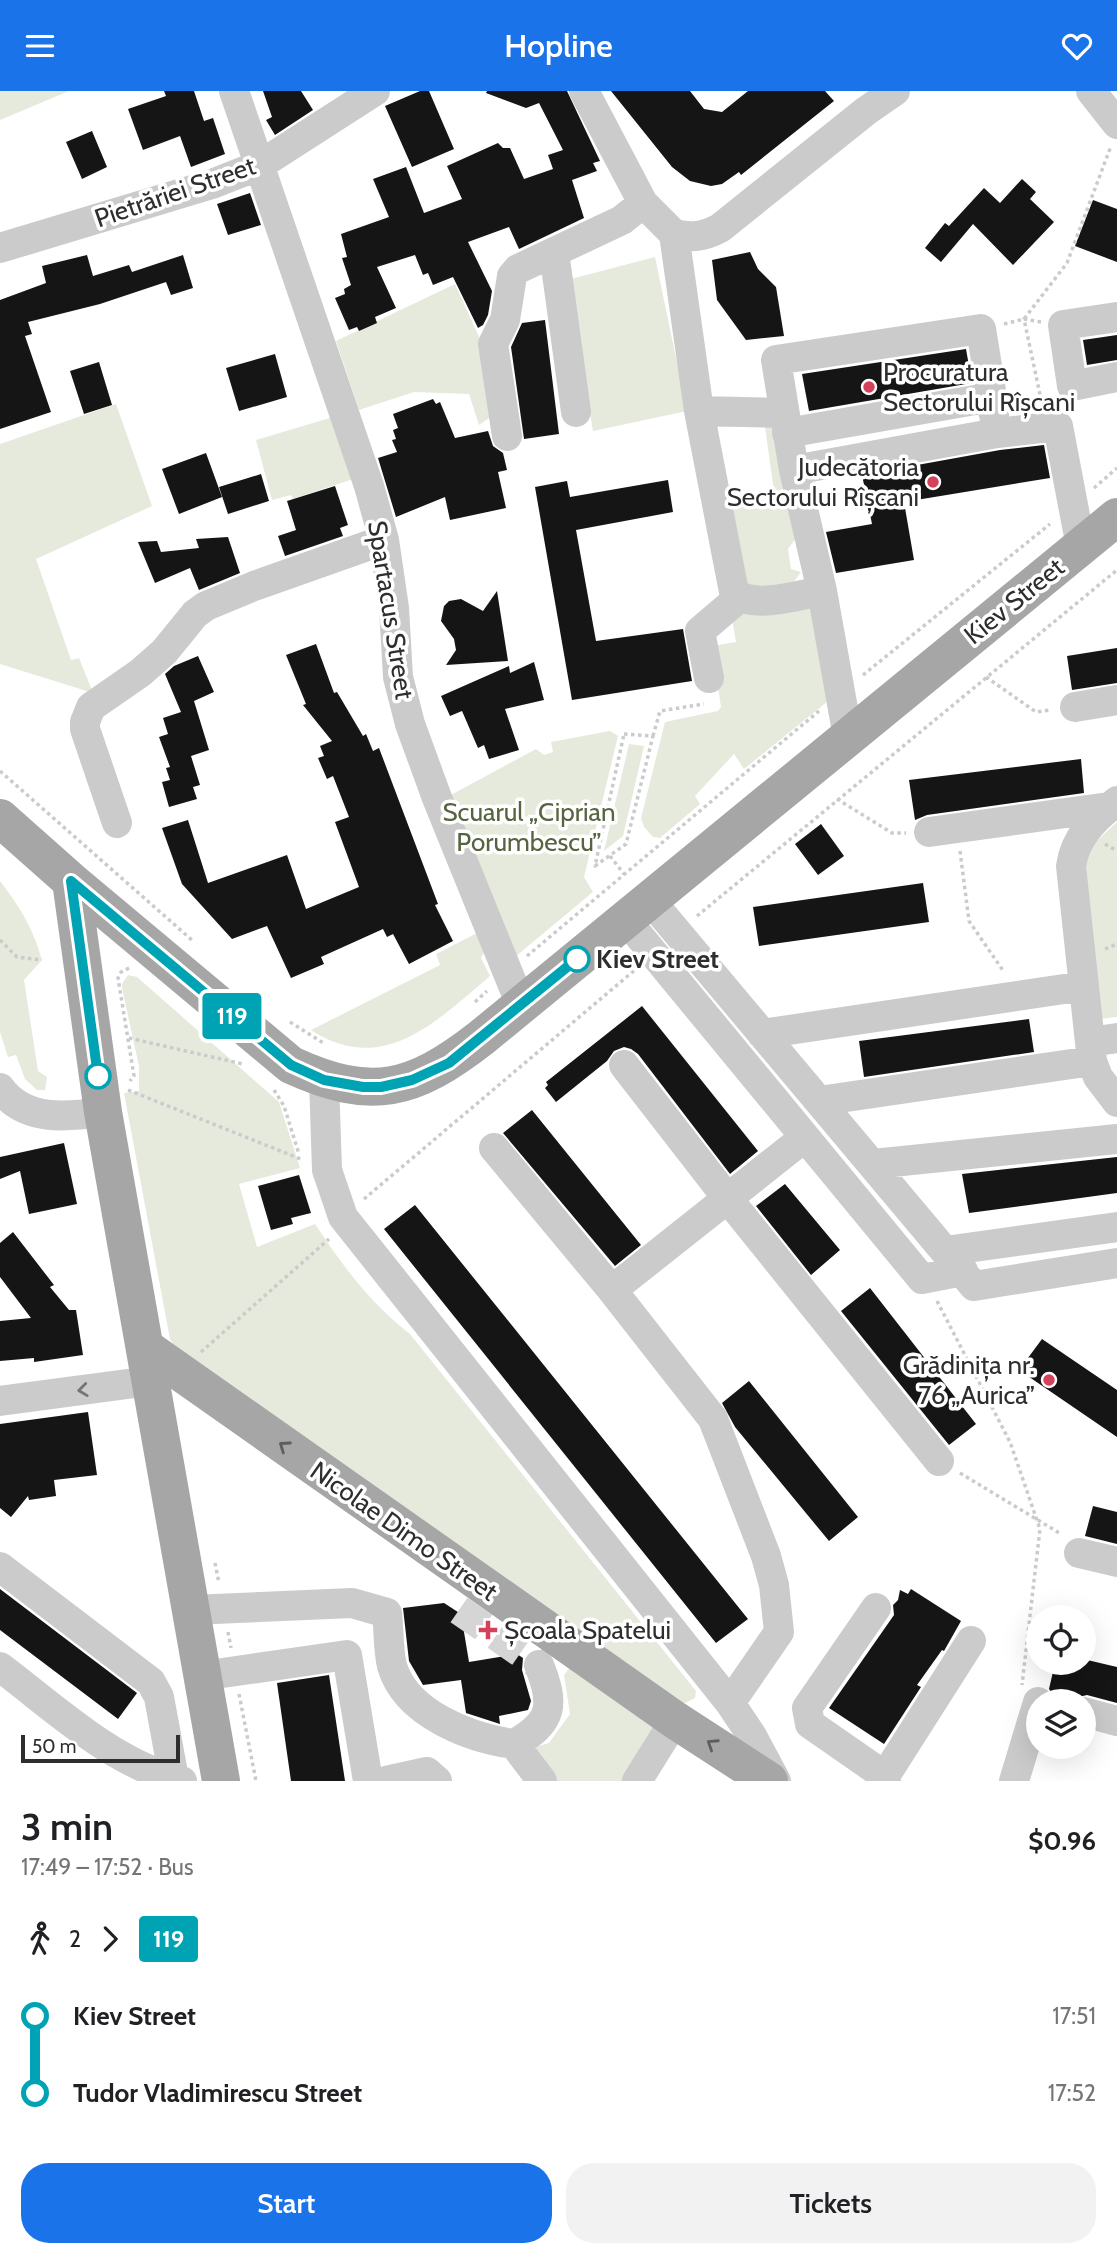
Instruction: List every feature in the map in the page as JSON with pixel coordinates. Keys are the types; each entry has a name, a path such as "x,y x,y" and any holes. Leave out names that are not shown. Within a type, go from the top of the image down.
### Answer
{"main road":[{"name":"Kiev Street","path":"0,818 291,1065 327,1064 363,1087 381,1087 412,1080 449,1063 514,989 848,737 1117,517"},
{"path":"71,881 103,1112 148,1364 208,1609 218,1674 221,1781"},
{"name":"Nicolae Dimo Street","path":"148,1364 769,1781"}],"street":[{"name":"Spartacus Street","path":"234,91 369,486 384,540 394,608 398,677 410,724 514,989"},
{"name":"Pietrăriei Street","path":"0,248 212,184 260,166 375,91"},
{"path":"584,91 643,203 674,234 691,237 705,236 720,228 866,110 895,91"},
{"path":"1091,91 1115,133"},
{"path":"507,436 493,344 505,320 512,276 518,269 622,220 643,203"},
{"path":"674,234 699,411 731,584 740,597 747,600 760,601 822,591"},
{"path":"554,251 576,412"},
{"path":"1117,317 1063,325 1072,386 1117,377"},
{"path":"848,737 822,591 785,423 776,360 981,329 997,433"},
{"path":"699,411 785,423 992,397"},
{"path":"794,470 997,433 1058,426 1081,547"},
{"path":"117,823 85,729 91,707 140,673 164,652 187,622 206,606 290,572 384,540"},
{"path":"709,678 700,631 740,597"},
{"path":"1075,707 1117,700"},
{"path":"943,830 1113,804"},
{"path":"1113,804 1082,836 1074,850 1071,866 1084,986 1100,1047 1098,1077 1117,1103"},
{"path":"633,898 762,1034 974,1286 1117,1263"},
{"path":"633,898 805,1137 922,1279 954,1261 1117,1227"},
{"path":"762,1034 1084,986"},
{"path":"819,1101 1100,1047"},
{"path":"327,1064 314,1164 343,1217 730,1703 752,1736 776,1781"},
{"path":"624,1065 939,1461"},
{"path":"0,1089 19,1108 39,1114 79,1115 103,1112"},
{"path":"612,1290 805,1137"},
{"path":"873,1164 1117,1139"},
{"path":"494,1148 612,1290 713,1419 769,1566 779,1612 779,1632 730,1703"},
{"path":"0,1401 148,1364"},
{"path":"1079,1553 1117,1562"},
{"path":"0,1667 112,1751 154,1774 178,1780 159,1697 151,1682 2,1572"},
{"path":"208,1609 352,1603 387,1612 392,1665 404,1691 454,1728 477,1737 514,1744 536,1731 549,1712 550,1696 539,1665"},
{"path":"876,1608 807,1708 807,1715 810,1724 886,1778 971,1640"},
{"path":"218,1674 347,1655 368,1781"},
{"path":"1096,1715 1117,1721"},
{"path":"637,1781 675,1720"},
{"path":"1014,1781 1026,1721"},
{"path":"514,1744 542,1781"},
{"path":"386,1781 427,1772 437,1781"}],"path":[{"path":"981,329 1024,319 1067,263 1115,133"},
{"path":"1024,319 1047,427"},
{"path":"469,1007 514,989 633,898 840,693 1117,468"},
{"path":"986,677 1036,712 1075,707"},
{"path":"653,736 624,734 595,866 626,845 660,711 713,702 709,678"},
{"path":"0,771 197,945"},
{"path":"837,799 892,833 943,830 969,921 1001,968 1025,995"},
{"path":"610,856 633,898"},
{"path":"0,940 17,957 42,960"},
{"path":"138,972 125,968 118,978 134,1076 123,1088 314,1164"},
{"path":"286,1020 327,1064"},
{"path":"129,1038 245,1064 236,1056"},
{"path":"272,1088 314,1164"},
{"path":"922,1279 932,1291 1010,1442 1039,1522 1040,1541 1021,1683 1026,1690"},
{"path":"939,1461 1076,1544 1079,1553"},
{"path":"214,1561 208,1609 218,1674 256,1781"}],"green space":[{"path":"0,91 69,91 0,120"},
{"path":"655,257 687,411 593,431 567,280"},
{"path":"455,284 480,339 495,414 479,425 469,394 414,392 359,410 336,341"},
{"path":"116,404 152,506 36,559 71,660 79,658 93,693 0,664 0,444"},
{"path":"333,417 353,479 293,499 291,495 272,500 256,440"},
{"path":"771,420 798,535 788,549 791,569 801,572 788,590 751,597 720,493 725,489 733,491 737,505 775,498 765,427"},
{"name":"Scuarul „Ciprian Porumbescu”","path":"812,604 828,701 744,769 734,754 695,796 700,804 660,838 653,837 644,827 641,818 665,722 718,711 721,707 712,646 736,642 732,618 737,614"},
{"name":"Scuarul „Ciprian Porumbescu”","path":"610,731 618,736 584,877 593,892 509,962 449,796 536,749 544,755 553,752 551,742"},
{"name":"Scuarul „Ciprian Porumbescu”","path":"629,744 644,746 623,836 604,851"},
{"path":"1117,822 1117,1017 1100,1019 1074,862"},
{"path":"0,881 25,918 42,960 24,980 38,1071 47,1077 45,1090 37,1090 25,1079 16,1055 8,1057 0,1032"},
{"name":"Scuarul „Ciprian Porumbescu”","path":"479,932 487,948 481,958 490,976 429,1025 408,1037 385,1045 362,1048 337,1043 311,1030 440,965 436,954"},
{"path":"128,975 137,977 279,1102 300,1168 239,1184 257,1247 315,1224 358,1283 410,1334 696,1691 695,1698 681,1705 175,1347 170,1339 124,1093 139,1091 139,1066 122,988"},
{"path":"571,1666 662,1728 629,1781 554,1781 528,1749 549,1743 570,1714 564,1675"}],"building":[{"path":"164,91 194,91 204,121 213,118 225,154 191,167 180,136 143,150 128,109 166,96"},
{"path":"263,91 301,91 313,110 275,135 266,120 272,117"},
{"path":"420,91 429,91 454,149 412,167 385,106"},
{"path":"567,91 600,161 593,163 597,171 572,180 584,218 519,249 509,227 468,242 492,291 488,315 483,325 478,328 453,277 433,285 428,273 423,275 415,255 377,267 396,308 375,317 377,323 359,331 357,327 349,330 335,298 345,294 344,289 351,285 342,258 347,257 341,234 389,217 373,179 406,167 424,213 462,199 447,166 498,143 503,148 510,148 524,179 553,169 548,155 563,150 539,103 526,108 486,93"},
{"path":"611,91 690,91 704,109 722,112 748,91 825,91 834,101 741,175 739,172 722,184 711,186 690,181 672,167"},
{"path":"92,131 107,167 82,179 66,142"},
{"path":"1022,179 1036,192 1030,199 1054,222 1013,265 973,224 941,262 925,248 945,223 949,226 984,188 1000,203"},
{"path":"250,193 261,225 228,235 217,204"},
{"path":"1093,200 1117,209 1117,262 1075,246"},
{"path":"750,252 758,269 776,287 784,336 746,340 717,300 712,260"},
{"path":"87,255 93,276 129,265 132,272 183,255 193,288 171,295 166,282 100,304 28,322 32,334 25,336 51,412 0,429 0,300 46,283 42,266"},
{"path":"545,320 559,434 524,439 511,347 522,323"},
{"path":"1117,335 1117,360 1087,365 1083,340"},
{"path":"966,349 972,383 809,411 802,374"},
{"path":"275,354 287,397 239,411 226,368"},
{"path":"99,362 112,405 84,414 70,371"},
{"path":"433,399 436,404 440,402 455,438 488,431 493,446 503,453 507,470 498,472 506,508 450,520 445,497 396,517 378,458 397,452 392,440 396,439 393,430 398,428 393,414"},
{"path":"1044,445 1050,478 904,502 914,560 836,573 826,532 872,524 862,475 1000,450"},
{"path":"206,453 222,497 179,514 162,469"},
{"path":"261,474 269,501 228,514 219,487"},
{"path":"668,480 673,512 576,530 596,641 683,629 692,681 572,700 535,487 567,481 570,497"},
{"path":"335,486 348,525 340,528 343,536 285,556 278,536 296,530 287,501"},
{"path":"228,537 240,573 199,590 190,568 155,583 138,542 157,541 161,552 199,548 196,539"},
{"path":"497,591 508,661 446,665 456,650 454,639 441,621 444,606 449,601 461,599 483,611"},
{"path":"316,644 334,693 337,692 363,736 366,734 373,751 379,748 438,904 435,905 453,941 409,964 393,934 387,937 383,929 321,957 324,964 291,978 267,926 232,939 182,884 162,828 188,820 208,883 287,855 306,909 359,887 335,822 349,817 333,776 327,779 318,758 324,756 320,746 332,741 303,705 306,704 286,655"},
{"path":"1117,648 1117,683 1072,690 1067,656"},
{"path":"198,656 214,692 194,701 209,750 191,756 200,785 193,787 197,799 169,807 162,782 170,780 166,768 170,767 159,737 168,734 163,718 181,712 165,674 174,666"},
{"path":"534,662 544,700 505,709 519,750 489,759 484,745 478,748 462,711 450,716 441,696 509,666 510,673"},
{"path":"1081,759 1084,793 927,815 915,820 909,780"},
{"path":"821,824 844,856 818,875 795,844"},
{"path":"923,883 929,922 759,946 753,907"},
{"path":"642,1006 758,1151 730,1174 638,1054 631,1049 624,1047 614,1051 607,1061 556,1102 545,1088 548,1085 546,1082"},
{"path":"1029,1019 1034,1052 864,1077 859,1041"},
{"path":"532,1110 641,1245 615,1266 503,1133"},
{"path":"64,1143 77,1204 29,1214 20,1171 0,1179 0,1157"},
{"path":"1117,1157 1117,1193 969,1213 962,1174"},
{"path":"299,1175 311,1213 291,1218 293,1224 271,1230 258,1186"},
{"path":"785,1184 840,1250 811,1275 756,1206"},
{"path":"415,1205 748,1619 716,1643 384,1229"},
{"path":"13,1232 54,1285 50,1287 69,1310 76,1310 83,1355 34,1362 34,1358 0,1361 0,1321 31,1318 0,1277 0,1243"},
{"path":"870,1288 976,1424 949,1445 841,1311"},
{"path":"1042,1339 1117,1390 1117,1437 1019,1370"},
{"path":"749,1381 858,1517 829,1541 735,1427 722,1403"},
{"path":"88,1412 97,1475 54,1480 56,1496 29,1500 28,1496 11,1517 0,1508 0,1424"},
{"path":"1093,1506 1117,1512 1117,1544 1085,1536"},
{"path":"0,1589 137,1693 118,1719 0,1630"},
{"path":"911,1589 961,1621 944,1651 942,1650 917,1685 921,1687 884,1744 829,1708 894,1615 893,1605 898,1600 900,1590 908,1594"},
{"path":"444,1603 461,1614 469,1662 517,1654 523,1658 522,1670 531,1701 528,1710 499,1716 500,1724 466,1713 461,1680 423,1685 409,1661 403,1608"},
{"path":"1096,1662 1117,1667 1117,1703 1096,1697 1096,1689 1049,1689 1052,1675 1096,1675"},
{"path":"329,1675 345,1781 291,1781 277,1683"}],"tunnel":[{"path":"459,1610 539,1665"}],"bus line":[{"name":"119","path":"98,1076 71,881 291,1065 324,1080 363,1087 381,1087 412,1080 449,1063 577,959"}],"place":[{"name":"Procuratura Sectorului Rîșcani","path":"869,387"},
{"name":"Judecătoria Sectorului Rîșcani","path":"933,482"},
{"name":"Kiev Street","path":"577,959"},
{"name":"Grădinița nr. 76 „Aurica”","path":"1049,1380"},
{"name":"Școala Spatelui","path":"488,1630"}]}
